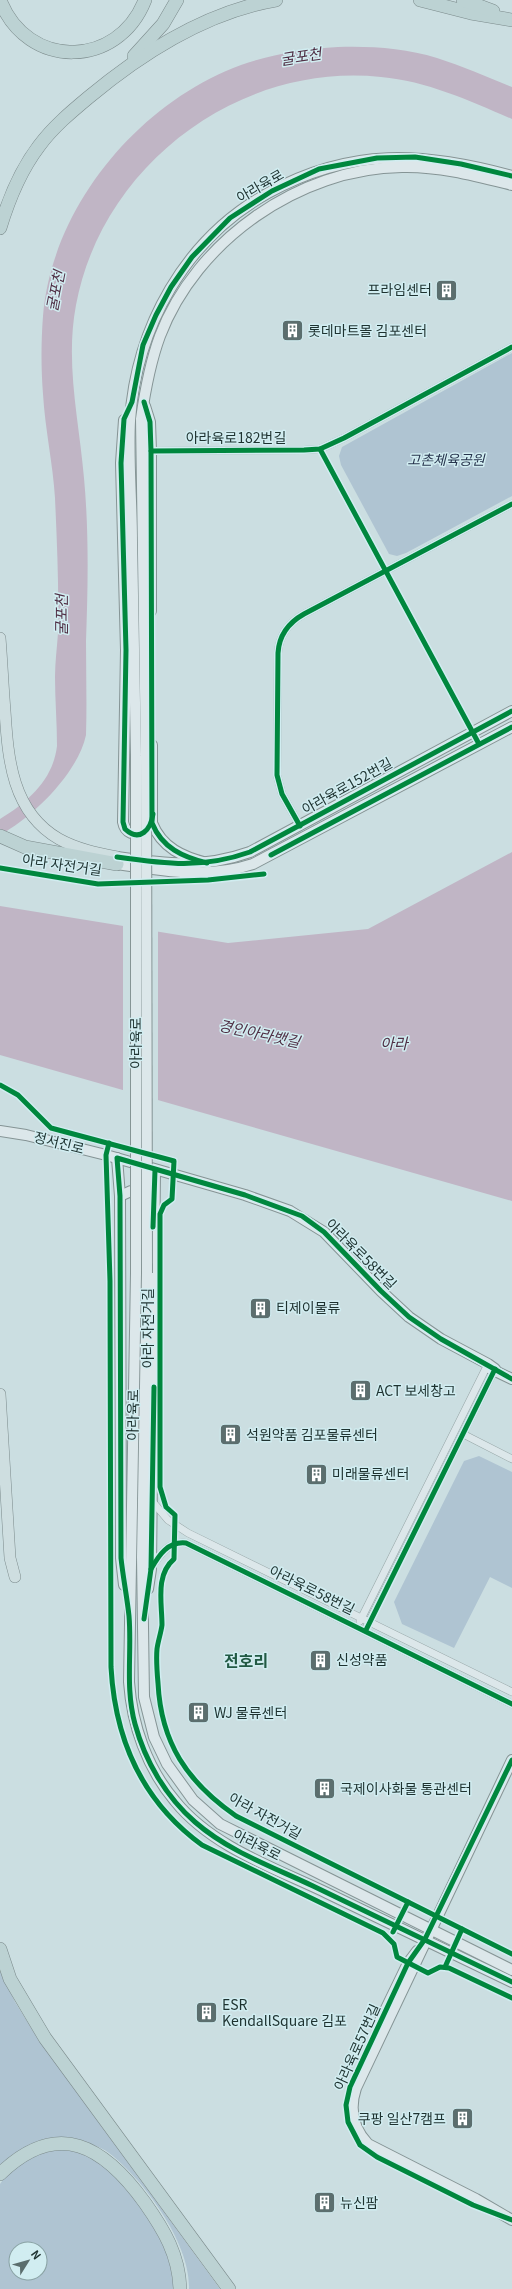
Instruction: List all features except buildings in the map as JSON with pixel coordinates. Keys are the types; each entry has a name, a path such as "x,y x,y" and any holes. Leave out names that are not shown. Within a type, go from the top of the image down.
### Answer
{"highway":[{"path":"0,0 13,23 23,34 37,43 53,50 84,52 112,42 126,31 136,19 145,0"},
{"path":"0,228 8,199 22,172 39,146 63,120 112,78 163,24 177,0"},
{"path":"112,78 156,48 198,25 233,11 276,0"},
{"path":"420,0 471,13 512,19"},
{"path":"463,0 512,19"},
{"path":"0,836 13,842 53,853 117,861"},
{"path":"0,1949 10,1979 45,2038 229,2289"},
{"path":"0,2174 27,2152 42,2147 62,2143 79,2146 94,2152 112,2164 130,2181 159,2222 176,2259 180,2289"}],"main road":[{"path":"0,638 9,760 14,782 25,804 38,822 68,843 117,861"},
{"path":"0,1394 10,1558 15,1577"}],"street":[{"name":"아라육로","path":"512,176 440,160 415,157 377,158 319,169 258,199 214,233 192,257 171,287 156,314 143,345 132,402 130,422 141,755 136,1273 129,1616 129,1682 135,1724 151,1764 175,1802 205,1829 244,1853 512,1982"},
{"name":"아라육로","path":"512,185 440,170 412,167 387,168 333,178 307,188 272,207 229,238 209,257 184,289 160,336 148,377 140,436 141,755 147,1273 142,1557 144,1680 148,1716 154,1737 167,1764 193,1800 212,1817 229,1829 512,1970"},
{"name":"아라육로182번길","path":"151,450 320,449 344,438 512,347"},
{"path":"132,402 124,419 121,463 126,650 123,822 125,829 134,834 145,832 150,828 153,814"},
{"path":"144,402 150,422 151,450 152,823 155,830 167,845 181,856 208,863"},
{"path":"300,826 282,794 278,775 278,653 283,633 292,622 304,614 512,504"},
{"name":"아라육로152번길","path":"117,861 168,864 208,863 250,852 512,711"},
{"name":"아라육로152번길","path":"117,861 170,872 198,873 227,870 253,864 512,727"},
{"name":"정서진로","path":"0,1131 26,1135 116,1158 155,1170"},
{"path":"116,1158 120,1196 121,1558 129,1616"},
{"path":"144,1619 151,1569 154,1363 153,1196 155,1170"},
{"name":"아라육로58번길","path":"155,1170 245,1195 302,1216 328,1236 381,1291 409,1317 441,1339 512,1379"},
{"path":"120,1196 131,1191 153,1196"},
{"path":"366,1630 463,1434 490,1367"},
{"path":"358,1626 490,1367"},
{"path":"463,1434 512,1459"},
{"path":"151,1499 162,1514 175,1526 512,1692"},
{"name":"아라육로58번길","path":"151,1569 166,1548 175,1543 186,1543 358,1626 512,1704"},
{"path":"425,1939 512,1760"},
{"name":"아라육로57번길","path":"425,1939 408,1963 351,2083 346,2105 348,2122 360,2145 377,2157 473,2205 512,2220"}],"green space":[{"name":"고촌체육공원","path":"512,353 512,496 406,553 397,556 389,554 341,465 339,456 342,447"},
{"path":"479,1456 512,1472 512,1588 490,1577 454,1648 402,1624 394,1602 464,1461"},
{"path":"0,1970 15,2002 38,2039 220,2289 189,2289 188,2271 182,2253 174,2233 163,2214 137,2179 102,2148 75,2140 0,2168"},
{"path":"61,2149 85,2152 106,2164 159,2226 177,2289 0,2289 0,2184 11,2169 28,2156"}],"water":[{"name":"굴포천","path":"338,47 388,48 413,52 456,64 512,87 512,119 432,87 398,79 381,77 328,77 277,87 229,106 185,133 146,167 115,208 91,254 76,305 73,327 72,370 86,498 88,580 86,641 86,735 74,764 64,779 40,805 13,827 0,835 0,819 20,805 38,789 45,780 55,758 57,746 55,677 58,633 58,582 55,498 44,407 42,346 43,316 50,275 63,236 82,199 107,164 135,132 168,105 203,82 241,65 289,53"},
{"name":"아라","path":"512,852 512,1201 0,1055 0,906 228,943 368,929"}],"pier":[{"path":"123,924 158,929 158,1102 123,1092"}],"cycle path":[{"path":"153,814 150,825 144,832 135,835 125,829 123,822 126,650 121,463 124,419 132,402 143,345 156,315 171,287 192,257 230,218 272,191 319,169 377,158 415,157 461,164 512,176"},
{"path":"151,451 320,449 344,438 512,347"},
{"path":"144,402 150,422 151,451 152,823 156,832 167,845 190,858 207,863"},
{"path":"320,449 479,744"},
{"path":"300,826 282,794 277,775 278,653 280,641 285,630 293,621 304,614 512,504"},
{"path":"117,857 152,862 184,864 216,861 250,852 512,711"},
{"path":"271,855 512,727"},
{"name":"아라 자전거길","path":"0,868 98,884 208,880 264,874"},
{"name":"아라 자전거길","path":"0,1085 18,1095 51,1128 174,1161 172,1199 164,1205 160,1214 160,1487 166,1507 175,1515 174,1559 164,1573 162,1581 162,1625 157,1646 157,1675 160,1705 171,1742 191,1775 219,1803 236,1816 408,1902"},
{"path":"109,1143 106,1155 110,1281 111,1667 119,1720 126,1744 136,1767 148,1789 163,1809 181,1828 202,1845 383,1933 394,1944 397,1957 428,1973 440,1967 449,1968 512,1998"},
{"path":"512,1379 441,1339 409,1317 381,1291 324,1232 302,1216 245,1195 117,1158 120,1196 121,1558 130,1630 130,1697 139,1738 151,1765 166,1790 185,1812 195,1822 222,1842 251,1858 313,1886 512,1982"},
{"path":"153,1227 155,1170"},
{"path":"366,1630 495,1369"},
{"path":"144,1619 151,1569 154,1387"},
{"path":"151,1569 161,1554 169,1547 174,1544 186,1543 512,1704"},
{"path":"512,1760 425,1939 408,1963 350,2087 346,2105 348,2122 360,2145 377,2157 473,2205 512,2220"},
{"path":"393,1932 408,1902 462,1929 445,1967"},
{"path":"462,1929 512,1954"}],"place":[{"name":"프라임센터","path":"447,290"},
{"name":"롯데마트몰 김포센터","path":"293,331"},
{"name":"티제이물류","path":"260,1308"},
{"name":"ACT 보세창고","path":"360,1391"},
{"name":"석원약품 김포물류센터","path":"231,1435"},
{"name":"미래물류센터","path":"317,1474"},
{"name":"신성약품","path":"321,1660"},
{"name":"WJ 물류센터","path":"199,1713"},
{"name":"국제이사화물 통관센터","path":"325,1789"},
{"name":"ESR KendallSquare 김포","path":"207,2013"},
{"name":"쿠팡 일산7캠프","path":"462,2119"},
{"name":"뉴신팜","path":"324,2203"}],"district":[{"name":"전호리","path":"246,1661"}],"water label":[{"name":"경인아라뱃길","path":"259,1034"}]}
